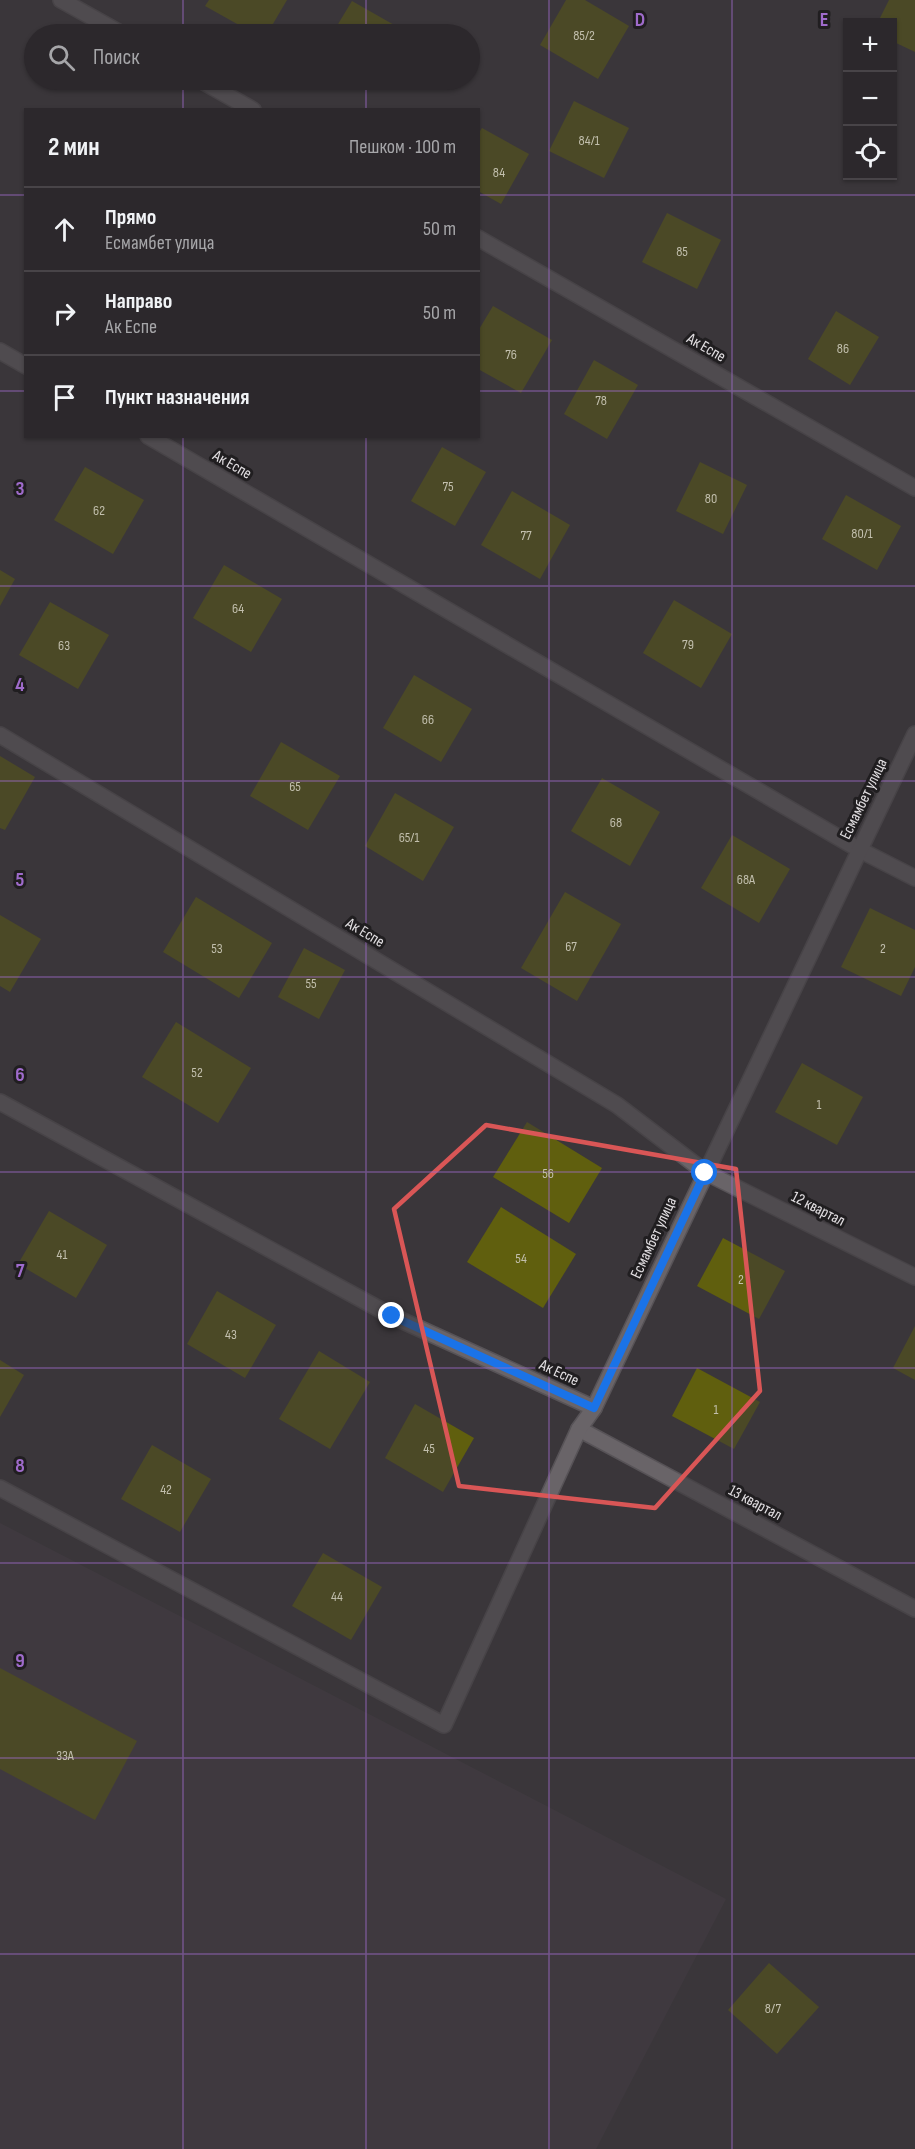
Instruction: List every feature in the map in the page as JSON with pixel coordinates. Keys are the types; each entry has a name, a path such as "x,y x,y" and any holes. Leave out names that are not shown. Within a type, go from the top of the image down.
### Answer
{"street":[{"path":"61,0 104,24"},
{"path":"218,90 249,108"},
{"name":"Ак Еспе","path":"480,239 915,488"},
{"path":"0,351 24,365"},
{"name":"Ак Еспе","path":"151,438 860,850 915,878"},
{"name":"Есмамбет улица","path":"0,1488 444,1725 579,1429 594,1408 915,734"},
{"name":"Ак Еспе","path":"0,735 617,1105 705,1173"},
{"name":"Ак Еспе","path":"0,1102 392,1316 594,1408"},
{"name":"12 квартал","path":"705,1173 915,1277"},
{"name":"13 квартал","path":"579,1429 915,1609"}],"highlighted area":[{"path":"486,1125 736,1169 760,1391 655,1508 459,1486 394,1209"}],"shaded area":[{"path":"0,1523 726,1899 596,2149 0,2149"}],"building":[{"path":"209,0 287,0 273,24 237,24 205,6"},
{"path":"566,0 585,0 629,26 598,79 540,45"},
{"path":"889,0 915,0 915,52 897,43 897,18 880,18"},
{"path":"352,1 392,24 338,24"},
{"path":"574,101 629,128 604,178 549,151"},
{"path":"482,128 529,154 501,204 480,192 480,131"},
{"path":"667,213 721,240 697,289 642,262"},
{"path":"493,306 552,340 521,393 480,370 480,328"},
{"path":"836,311 879,337 850,385 808,359"},
{"path":"594,360 638,385 607,439 564,414"},
{"path":"442,447 486,472 455,526 411,501"},
{"path":"700,462 747,485 723,534 676,511"},
{"path":"85,467 144,500 113,554 54,520"},
{"path":"512,491 570,525 540,579 481,545"},
{"path":"846,495 901,526 877,570 822,539"},
{"path":"224,565 282,599 251,652 193,618"},
{"path":"0,570 15,579 0,606"},
{"path":"674,600 732,634 701,688 643,653"},
{"path":"50,602 109,635 78,689 19,655"},
{"path":"414,675 472,709 441,762 383,728"},
{"path":"281,742 340,776 308,830 250,796"},
{"path":"0,756 35,777 5,830 0,828"},
{"path":"602,778 660,812 630,866 571,831"},
{"path":"395,793 454,827 423,881 365,846"},
{"path":"732,835 790,869 759,923 701,888"},
{"path":"565,892 621,924 577,1001 521,968"},
{"path":"196,897 272,943 239,998 163,952"},
{"path":"870,908 915,930 915,967 901,996 841,967"},
{"path":"0,915 41,939 10,992 0,986"},
{"path":"304,948 345,970 319,1019 278,997"},
{"path":"176,1022 251,1068 218,1123 142,1077"},
{"path":"802,1063 863,1097 837,1145 775,1112"},
{"path":"527,1122 602,1168 569,1223 493,1177"},
{"path":"501,1207 576,1254 543,1308 467,1262"},
{"path":"49,1211 107,1245 76,1298 18,1264"},
{"path":"723,1238 785,1271 759,1319 697,1286"},
{"path":"217,1291 276,1325 245,1378 187,1344"},
{"path":"915,1326 915,1380 893,1368"},
{"path":"319,1351 370,1382 330,1449 279,1419"},
{"path":"0,1360 24,1375 0,1417"},
{"path":"697,1368 760,1402 734,1449 672,1416"},
{"path":"415,1404 474,1438 443,1492 385,1458"},
{"path":"152,1445 211,1479 180,1532 121,1499"},
{"path":"323,1553 382,1587 351,1640 292,1606"},
{"path":"0,1668 137,1741 95,1820 0,1769"},
{"path":"769,1963 819,2007 777,2054 728,2010"}],"route":[{"path":"392,1316 594,1408 705,1173"}]}
